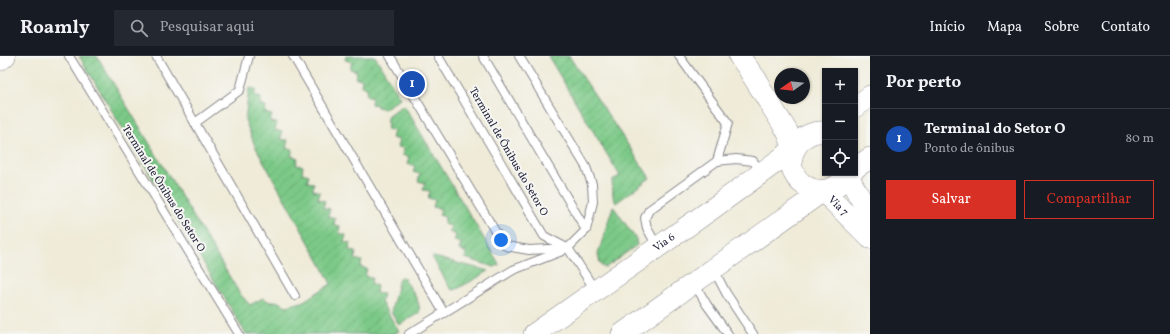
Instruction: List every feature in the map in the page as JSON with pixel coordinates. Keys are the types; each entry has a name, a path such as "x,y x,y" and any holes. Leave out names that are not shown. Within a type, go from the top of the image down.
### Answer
{"main road":[{"path":"0,60 5,56"},
{"path":"744,64 788,118 804,128 822,131"},
{"path":"744,64 787,132 794,149 791,159 792,169 796,178 804,186 813,190 823,191"},
{"path":"858,105 870,96"},
{"name":"Via 6","path":"534,334 794,149 800,140 809,134 822,131"},
{"path":"858,166 870,158"},
{"path":"622,334 823,191 833,188 842,182 847,176"},
{"name":"Via 7","path":"852,176 870,216"},
{"name":"Via 7","path":"823,191 870,238"}],"lane":[{"name":"Terminal de Ônibus do Setor O","path":"69,56 239,334"},
{"path":"156,56 295,296"},
{"path":"195,123 240,90 249,56"},
{"path":"293,56 444,313"},
{"path":"390,56 498,236 506,246 529,250 568,248"},
{"name":"Terminal de Ônibus do Setor O","path":"438,56 544,236 568,248"},
{"path":"483,56 586,230"},
{"path":"409,334 513,270 568,248 586,230 594,202 592,184 586,167 519,56"},
{"path":"679,56 728,123 717,161"},
{"path":"657,247 647,228 645,218 649,210 717,161 736,159 754,161 762,172"},
{"path":"568,248 595,290"},
{"path":"713,269 726,293 753,334"},
{"path":"694,283 707,305 728,334"}],"green space":[{"path":"79,56 97,56 240,294 250,305 263,298 270,302 276,301 287,306 302,302 331,284 255,146 245,120 249,88 256,89 254,96 261,98 260,105 266,107 265,113 272,115 270,122 277,123 275,130 282,132 281,139 288,140 286,148 293,149 291,156 298,158 296,165 303,166 302,173 309,175 307,182 314,183 313,190 320,192 318,199 325,201 323,208 330,209 328,216 335,218 334,225 340,226 339,233 346,235 344,242 351,243 349,250 356,252 355,259 362,261 360,267 367,269 365,276 372,278 371,284 377,286 376,293 383,294 381,302 399,331 394,334 246,334"},
{"path":"346,56 375,56 400,98 384,109 377,107 377,105 371,104 372,97 366,95 367,88 361,86 362,79 355,78 357,71 350,69 352,62 345,60"},
{"path":"548,56 569,56 650,178 616,203 613,197 612,180 620,176"},
{"path":"404,105 499,265 494,267 465,258 466,252 459,250 461,243 454,241 456,235 449,232 451,226 444,224 445,217 439,215 441,209 433,207 435,200 428,198 430,191 423,190 425,183 418,181 420,174 413,172 415,166 407,164 409,157 402,155 404,148 397,147 399,140 392,138 394,131 387,129 388,123 386,122 388,115"},
{"path":"613,206 636,239 637,245 605,268 600,264 598,254"},
{"path":"432,257 489,271 453,290 450,288"},
{"path":"399,278 404,278 419,304 419,313 399,325 391,312"}],"place":[{"name":"Terminal do Setor O","path":"412,84"}]}
